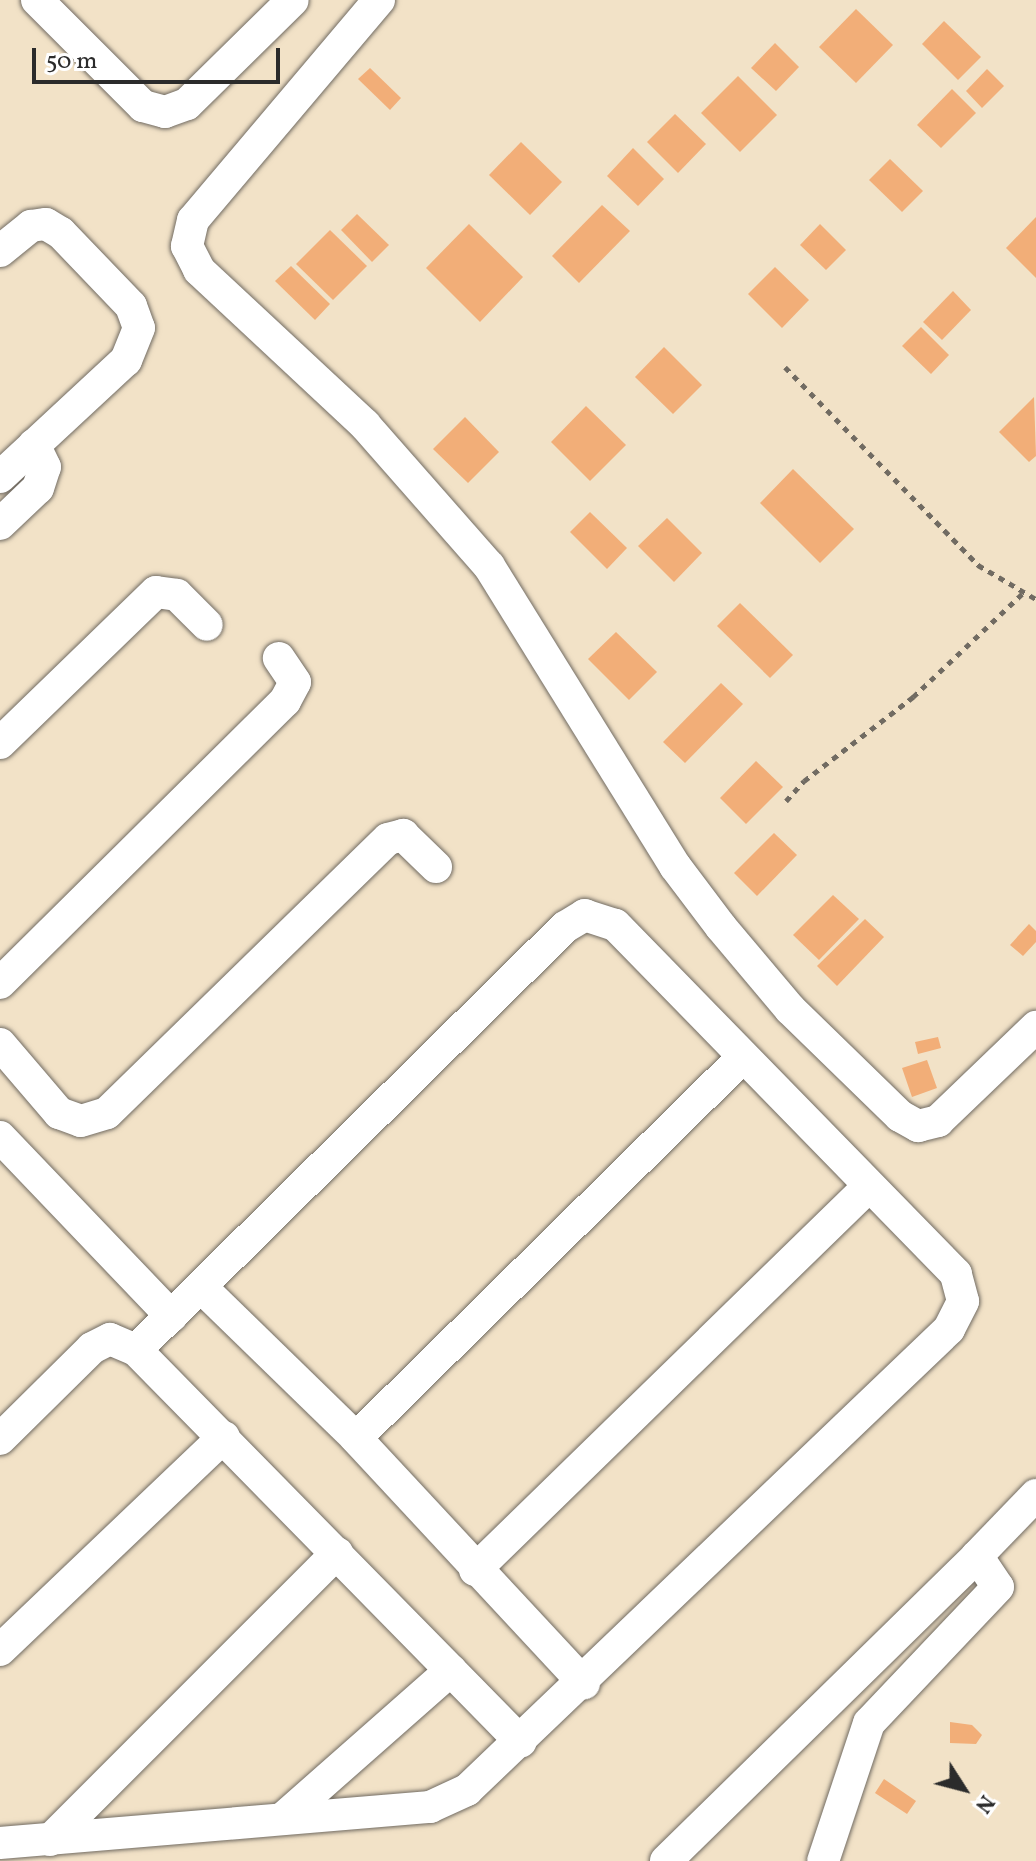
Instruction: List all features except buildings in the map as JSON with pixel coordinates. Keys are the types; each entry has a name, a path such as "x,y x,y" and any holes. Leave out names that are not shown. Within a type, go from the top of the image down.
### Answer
{"street":[{"path":"37,0 143,106 165,112 187,104 293,0"},
{"path":"379,0 193,220 187,246 199,270 365,425 489,566 675,866 790,1009 900,1116 918,1126 938,1121 1036,1027"},
{"path":"0,251 31,226 46,224 61,233 131,306 139,328 126,360 0,477"},
{"path":"0,524 38,488 45,467 34,444"},
{"path":"0,743 156,592 177,595 207,625"},
{"path":"0,983 285,701 295,682 279,658"},
{"path":"0,1044 59,1113 81,1121 107,1113 388,839 403,835 436,867"},
{"path":"0,1843 430,1807 467,1790 584,1683 949,1329 963,1301 956,1274 867,1188 615,925 585,915 565,927 203,1289 136,1350"},
{"path":"356,1438 742,1058"},
{"path":"0,1137 171,1316"},
{"path":"475,1570 867,1188"},
{"path":"203,1289 356,1438 475,1570 584,1683"},
{"path":"0,1439 92,1348 110,1339 136,1350 521,1742"},
{"path":"0,1650 224,1437"},
{"path":"666,1861 838,1695 1036,1495"},
{"path":"50,1840 337,1553"},
{"path":"823,1861 869,1723 994,1594 997,1580 977,1556"},
{"path":"282,1819 451,1670"},
{"path":"838,1695 869,1723"}],"path":[{"path":"785,367 978,565 1036,599"},
{"path":"786,801 804,781 913,697 1024,592"}]}
